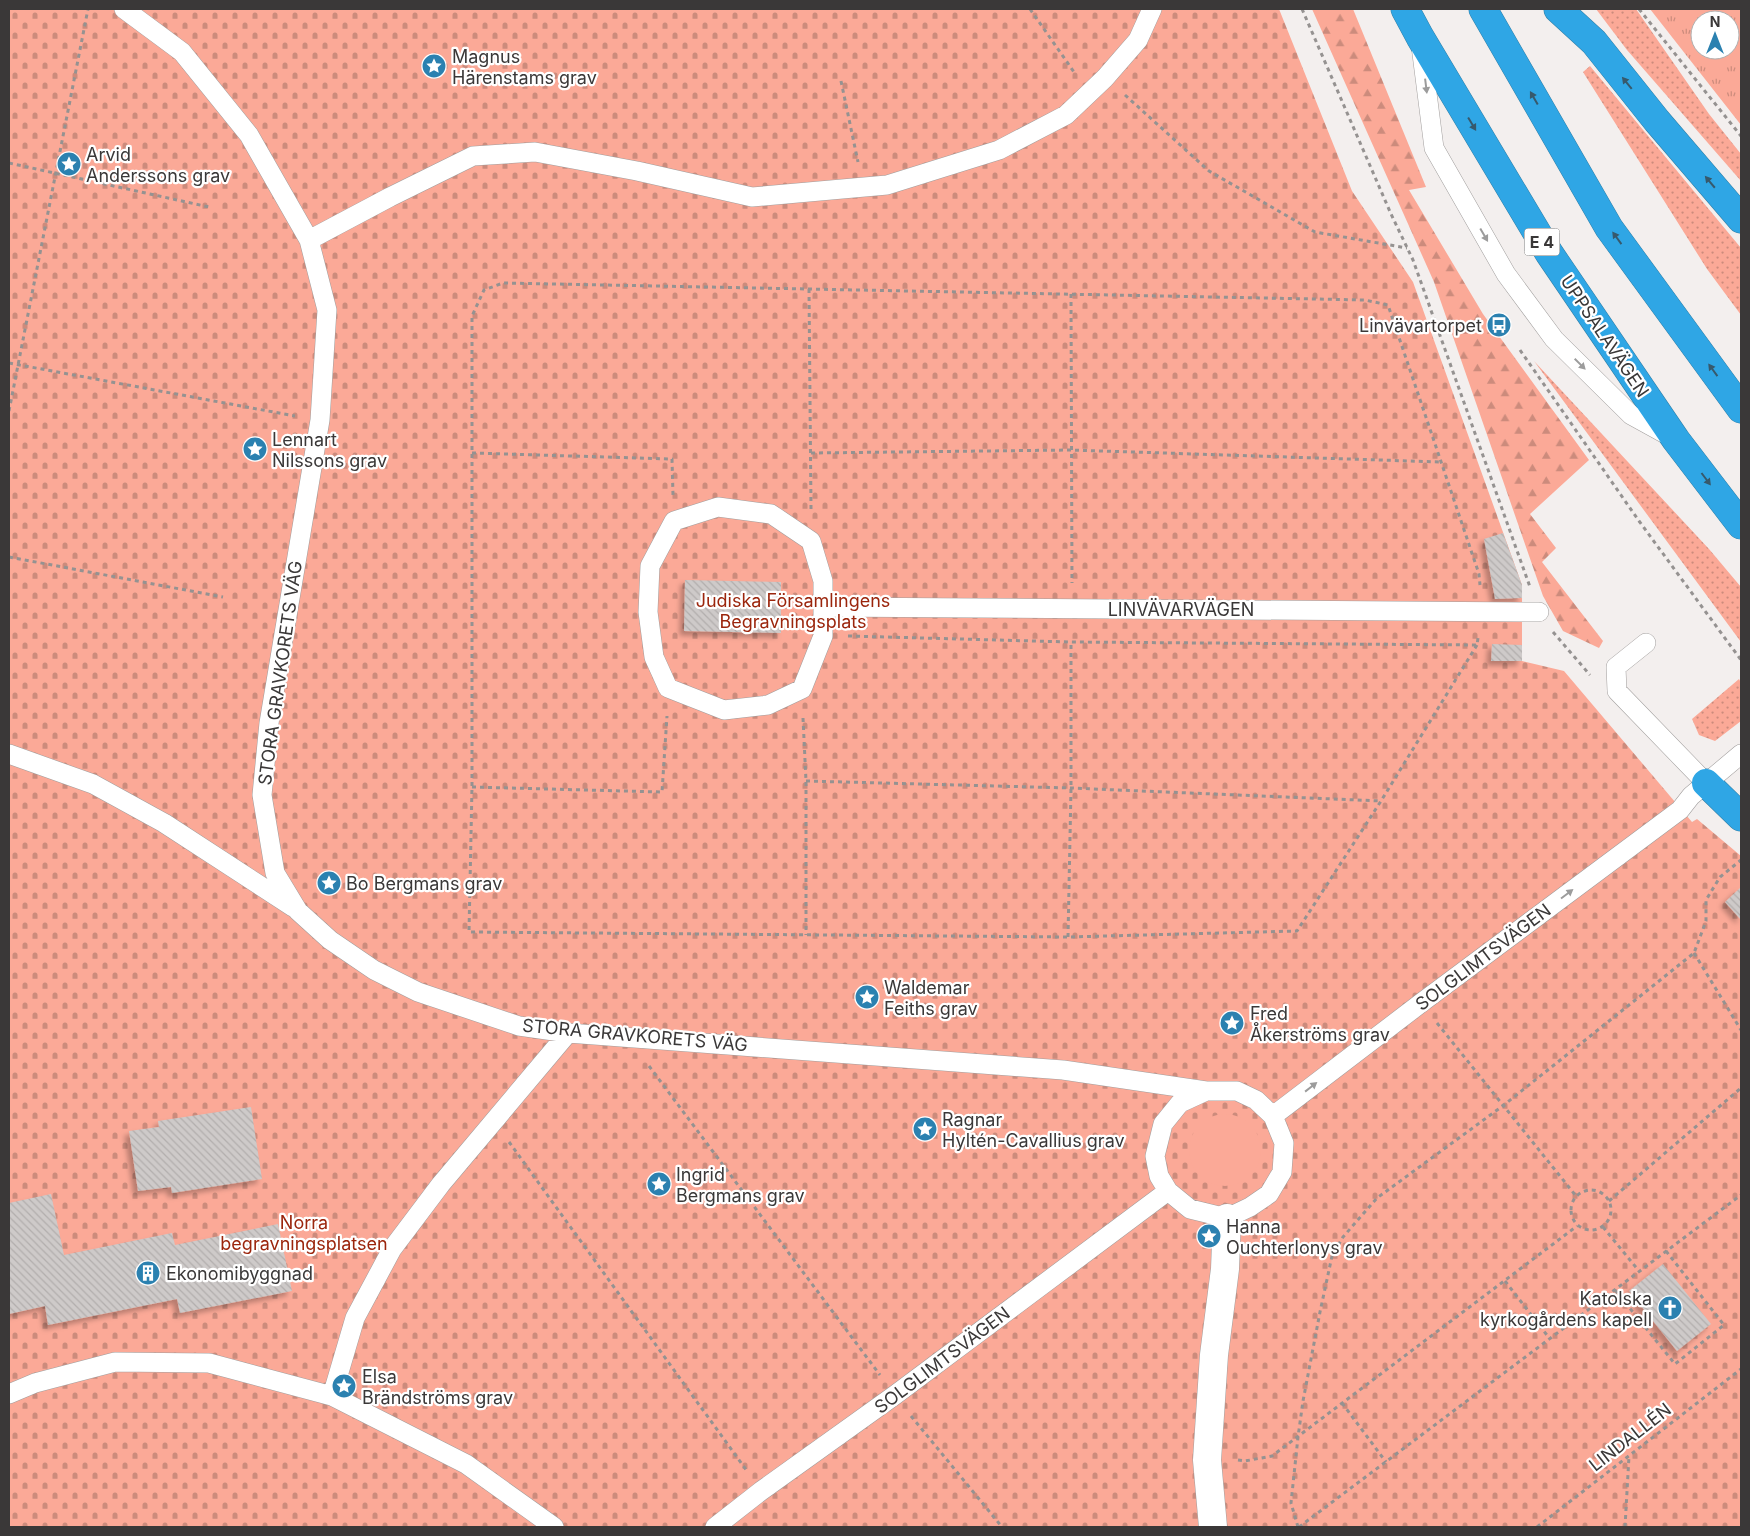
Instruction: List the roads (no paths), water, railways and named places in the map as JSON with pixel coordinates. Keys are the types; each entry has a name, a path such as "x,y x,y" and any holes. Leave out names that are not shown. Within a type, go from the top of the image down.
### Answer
{"highway":[{"name":"UPPSALAVÄGEN","path":"1406,9 1420,37 1549,253 1676,440 1741,525"},
{"path":"1483,9 1610,228 1741,409"},
{"path":"1558,9 1594,42 1741,219"},
{"path":"1698,790 1741,817"}],"street":[{"path":"1213,1527 1207,1460 1214,1355 1225,1269 1227,1218"}],"lane":[{"name":"STORA GRAVKORETS VÄG","path":"124,9 182,52 249,135 308,240 327,310 320,420 269,723 262,795 276,873 298,911 330,940 366,965 418,992 519,1026 568,1033 1063,1070 1206,1091 1237,1091 1256,1100 1273,1116 1284,1142 1282,1172 1269,1194 1250,1207 1227,1218 1190,1209 1168,1192 1159,1176 1155,1156 1163,1124 1180,1103 1206,1091"},
{"path":"308,240 473,156 535,152 637,171 752,197 887,185 999,150 1066,115 1106,78 1138,40 1152,9"},
{"path":"1420,37 1434,148 1506,274 1554,339 1631,415 1676,440"},
{"path":"718,507 771,514 811,541 823,581 823,607 823,636 802,690 768,705 724,710 668,688 654,657 648,612 650,566 674,521 718,507"},
{"name":"LINVÄVARVÄGEN","path":"823,607 1539,612"},
{"path":"1646,643 1616,667 1617,691 1698,790"},
{"path":"9,754 93,784 164,823 298,911"},
{"name":"SOLGLIMTSVÄGEN","path":"1273,1116 1680,810 1698,790 1741,754"},
{"path":"332,1396 355,1318 392,1249 441,1184 568,1033"},
{"name":"SOLGLIMTSVÄGEN","path":"715,1527 761,1491 895,1395 1168,1192"},
{"path":"9,1394 35,1384 115,1362 208,1363 332,1396 466,1464 554,1527"}],"place":[{"name":"Magnus Härenstams grav","path":"434,66"},
{"name":"Arvid Anderssons grav","path":"69,164"},
{"name":"Linvävartorpet","path":"1499,325"},
{"name":"Lennart Nilssons grav","path":"255,449"},
{"name":"Bo Bergmans grav","path":"329,883"},
{"name":"Waldemar Feiths grav","path":"867,997"},
{"name":"Fred Åkerströms grav","path":"1232,1023"},
{"name":"Ragnar Hyltén-Cavallius grav","path":"925,1129"},
{"name":"Ingrid Bergmans grav","path":"659,1184"},
{"name":"Hanna Ouchterlonys grav","path":"1209,1236"},
{"name":"Ekonomibyggnad","path":"148,1273"},
{"name":"Katolska kyrkogårdens kapell","path":"1670,1308"},
{"name":"Elsa Brändströms grav","path":"344,1386"}],"park label":[{"name":"Judiska Församlingens Begravningsplats","path":"793,610"},
{"name":"Norra begravningsplatsen","path":"304,1232"}]}
